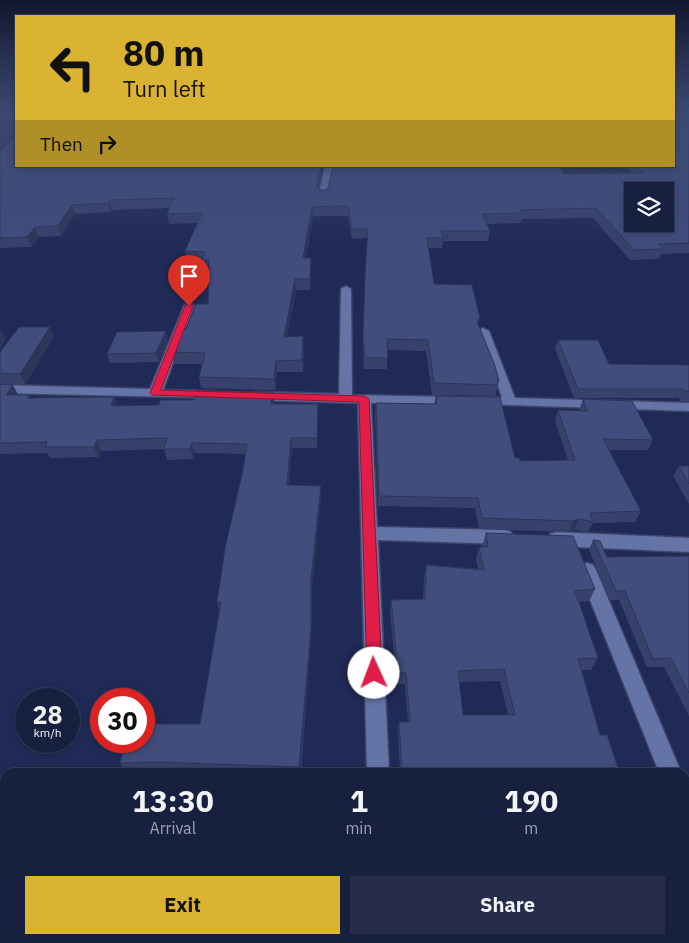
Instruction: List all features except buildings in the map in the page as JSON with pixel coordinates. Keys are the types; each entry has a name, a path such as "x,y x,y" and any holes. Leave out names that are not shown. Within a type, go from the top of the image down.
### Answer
{"street":[{"path":"322,196 328,167"},
{"path":"345,399 346,289"},
{"path":"155,393 189,306"},
{"path":"483,331 510,402"},
{"path":"0,389 689,407"},
{"path":"364,399 378,768"},
{"path":"369,533 525,538"},
{"path":"545,538 689,545"},
{"path":"574,540 668,768"}],"route":[{"path":"189,306 155,393 364,399 374,673"}]}
